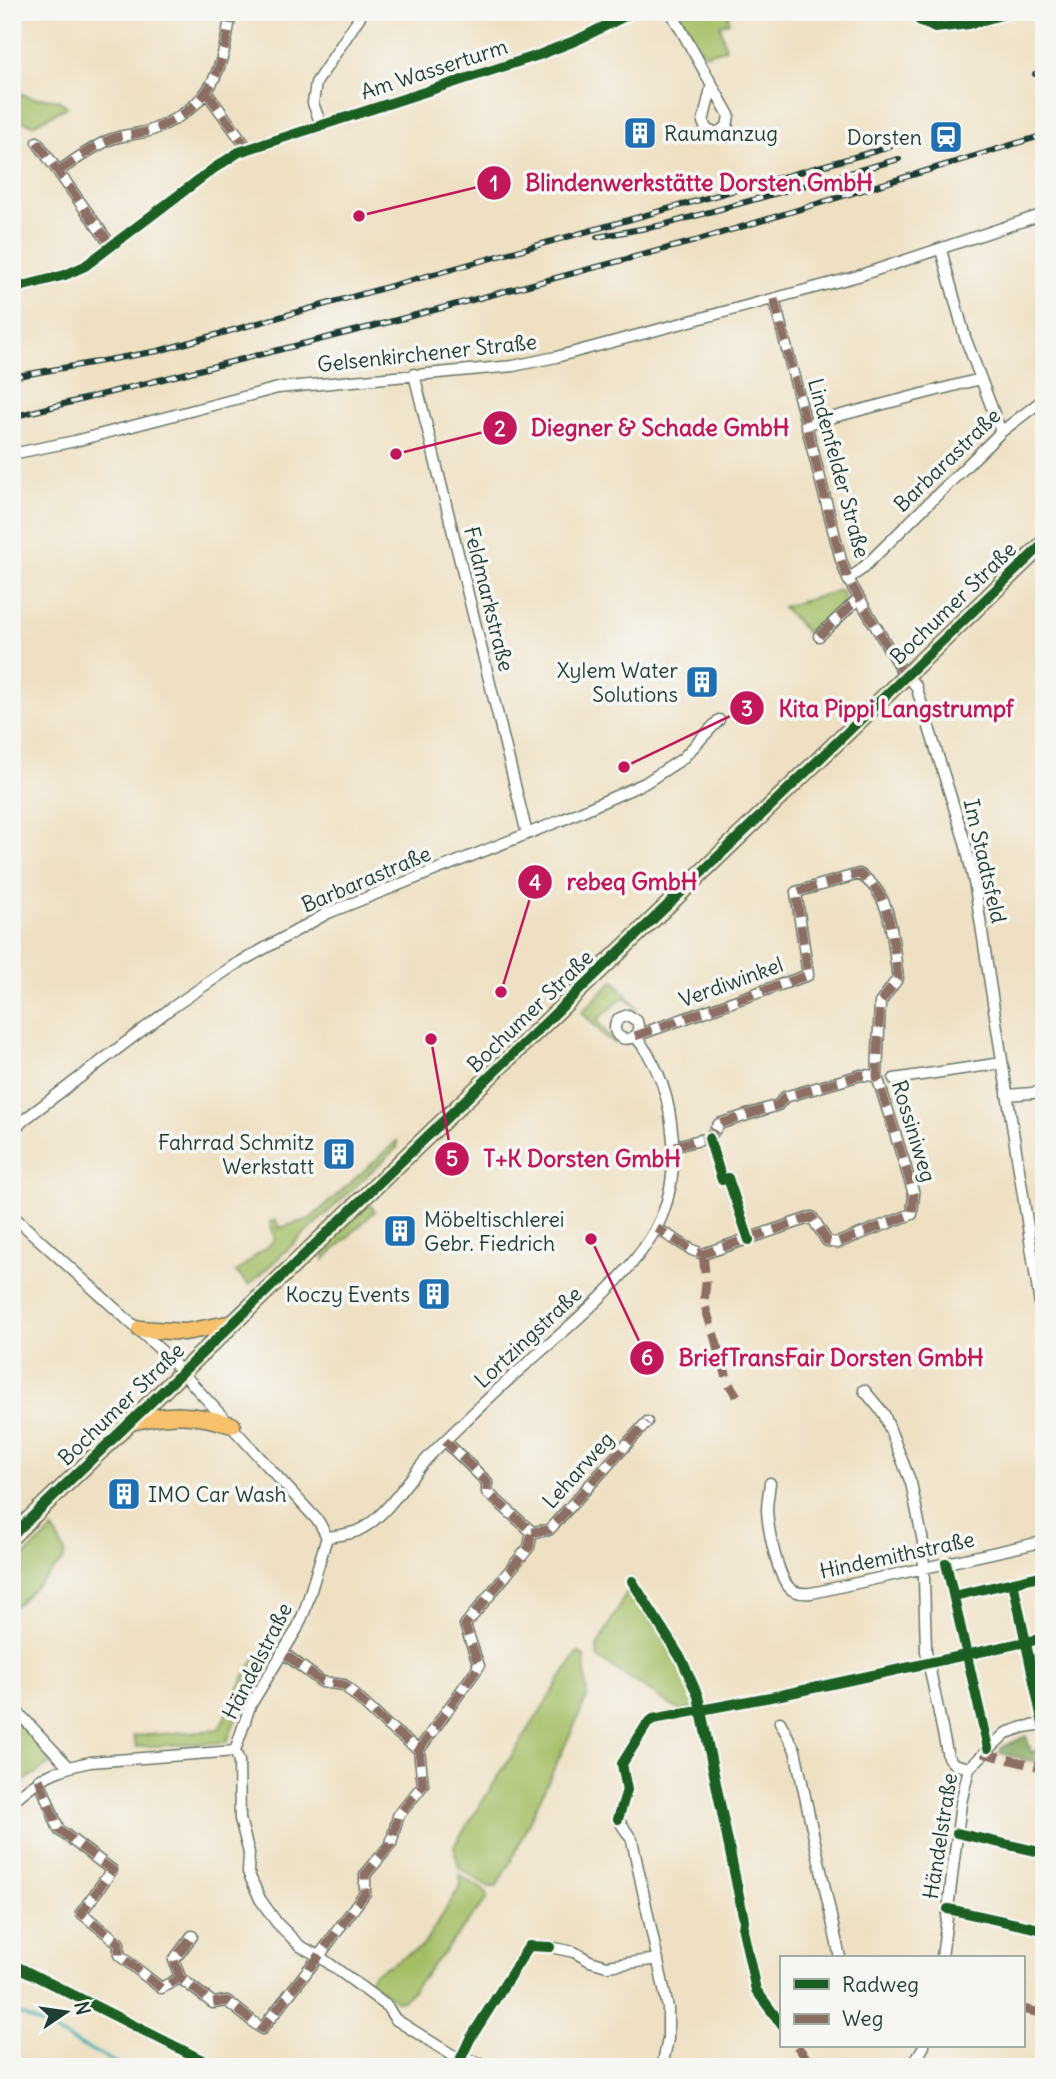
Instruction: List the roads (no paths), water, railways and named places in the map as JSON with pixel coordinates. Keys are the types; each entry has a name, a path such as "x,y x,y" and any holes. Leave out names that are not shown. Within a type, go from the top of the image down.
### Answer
{"main road":[{"name":"Bochumer Straße","path":"12,1536 1044,542"},
{"path":"140,1329 185,1332 233,1323"},
{"path":"129,1423 176,1414 211,1418 232,1425"}],"street":[{"path":"59,171 92,148 113,138 149,131 174,120 207,93 225,54 231,12"},
{"path":"321,125 313,103 316,83 363,12"},
{"name":"Am Wasserturm","path":"12,289 76,271 112,247 230,157 539,55 633,12"},
{"path":"671,12 712,84"},
{"path":"207,93 248,149"},
{"path":"37,142 112,247"},
{"name":"Gelsenkirchener Straße","path":"12,454 75,441 278,388 513,366 556,358 941,250 1044,214"},
{"path":"941,250 965,337 1001,432"},
{"name":"Lindenfelder Straße","path":"774,299 841,560 848,579 900,668 907,675"},
{"name":"Feldmarkstraße","path":"414,374 527,834"},
{"path":"807,424 980,379"},
{"name":"Barbarastraße","path":"848,579 861,570 1001,432 1044,399"},
{"path":"819,636 859,598"},
{"name":"Im Stadtsfeld","path":"907,675 915,686 970,864 1044,1330"},
{"name":"Barbarastraße","path":"12,1131 24,1119 170,1009 233,966 328,913 610,801 682,759 719,720"},
{"name":"Verdiwinkel","path":"635,1036 808,975 796,892 859,874 869,880 882,896 890,923 898,978 880,1003 877,1076"},
{"name":"Lortzingstraße","path":"327,1537 354,1533 364,1528 445,1441 605,1291 637,1257 656,1228 674,1172 675,1146 668,1098 659,1071 635,1036"},
{"path":"894,1079 1002,1063"},
{"name":"Rossiniweg","path":"656,1228 703,1254 812,1217 827,1241 837,1243 912,1214 914,1194 877,1076 861,1075 785,1097 778,1105 719,1124 709,1138 675,1146"},
{"path":"1007,1096 1044,1092"},
{"path":"12,1215 140,1329 313,1512 327,1537"},
{"path":"864,1390 884,1414 911,1483 923,1542 926,1651 945,1745 948,1757 954,1763 969,1768"},
{"name":"Leharweg","path":"445,1441 486,1482 487,1492 533,1532 549,1530 648,1422"},
{"name":"Hindemithstraße","path":"770,1483 767,1512 779,1571 786,1585 795,1592 807,1594 1037,1544"},
{"name":"Leharweg","path":"419,1750 479,1666 465,1625 529,1547 533,1532"},
{"name":"Händelstraße","path":"327,1537 297,1629 250,1706 235,1751 239,1760 240,1819 249,1853 248,1872 251,1883 277,1923 300,1946 319,1956 387,2006 395,2019 452,2055 487,2067"},
{"path":"192,1936 174,1960 180,1978 213,2003 227,2001 262,2029 365,1893 365,1875 391,1844 398,1816 423,1785 419,1750 344,1685 322,1682 282,1652"},
{"path":"12,1706 68,1766"},
{"path":"780,1721 796,1749 839,1956"},
{"name":"Händelstraße","path":"942,1956 961,1803 969,1768 1006,1733 1044,1724"},
{"path":"12,1802 39,1779 68,1766 235,1751"},
{"path":"39,1779 60,1830 112,1870 81,1913 119,1943 119,1955 161,1988 180,1978"},
{"path":"618,1819 632,1840 658,1959 668,2024 662,2067"},
{"path":"550,1947 574,1952 607,1966 658,1959"},
{"path":"912,2067 923,2048"}],"waterway":[{"path":"12,2010 124,2067"}],"railway":[{"path":"1035,74 1044,72"},
{"path":"12,417 370,327 695,241 1044,135"},
{"path":"12,377 158,351 890,147"},
{"path":"597,237 663,225 899,159"}],"place":[{"name":"Raumanzug","path":"640,133"},
{"name":"Dorsten","path":"946,137"},
{"name":"Blindenwerkstätte Dorsten GmbH","path":"359,216"},
{"name":"Diegner & Schade GmbH","path":"396,454"},
{"name":"Xylem Water Solutions","path":"702,682"},
{"name":"Kita Pippi Langstrumpf","path":"624,767"},
{"name":"rebeq GmbH","path":"501,992"},
{"name":"T+K Dorsten GmbH","path":"431,1039"},
{"name":"Fahrrad Schmitz Werkstatt","path":"339,1154"},
{"name":"Möbeltischlerei Gebr. Fiedrich","path":"400,1231"},
{"name":"BriefTransFair Dorsten GmbH","path":"591,1239"},
{"name":"Koczy Events","path":"434,1294"},
{"name":"IMO Car Wash","path":"124,1494"}]}
